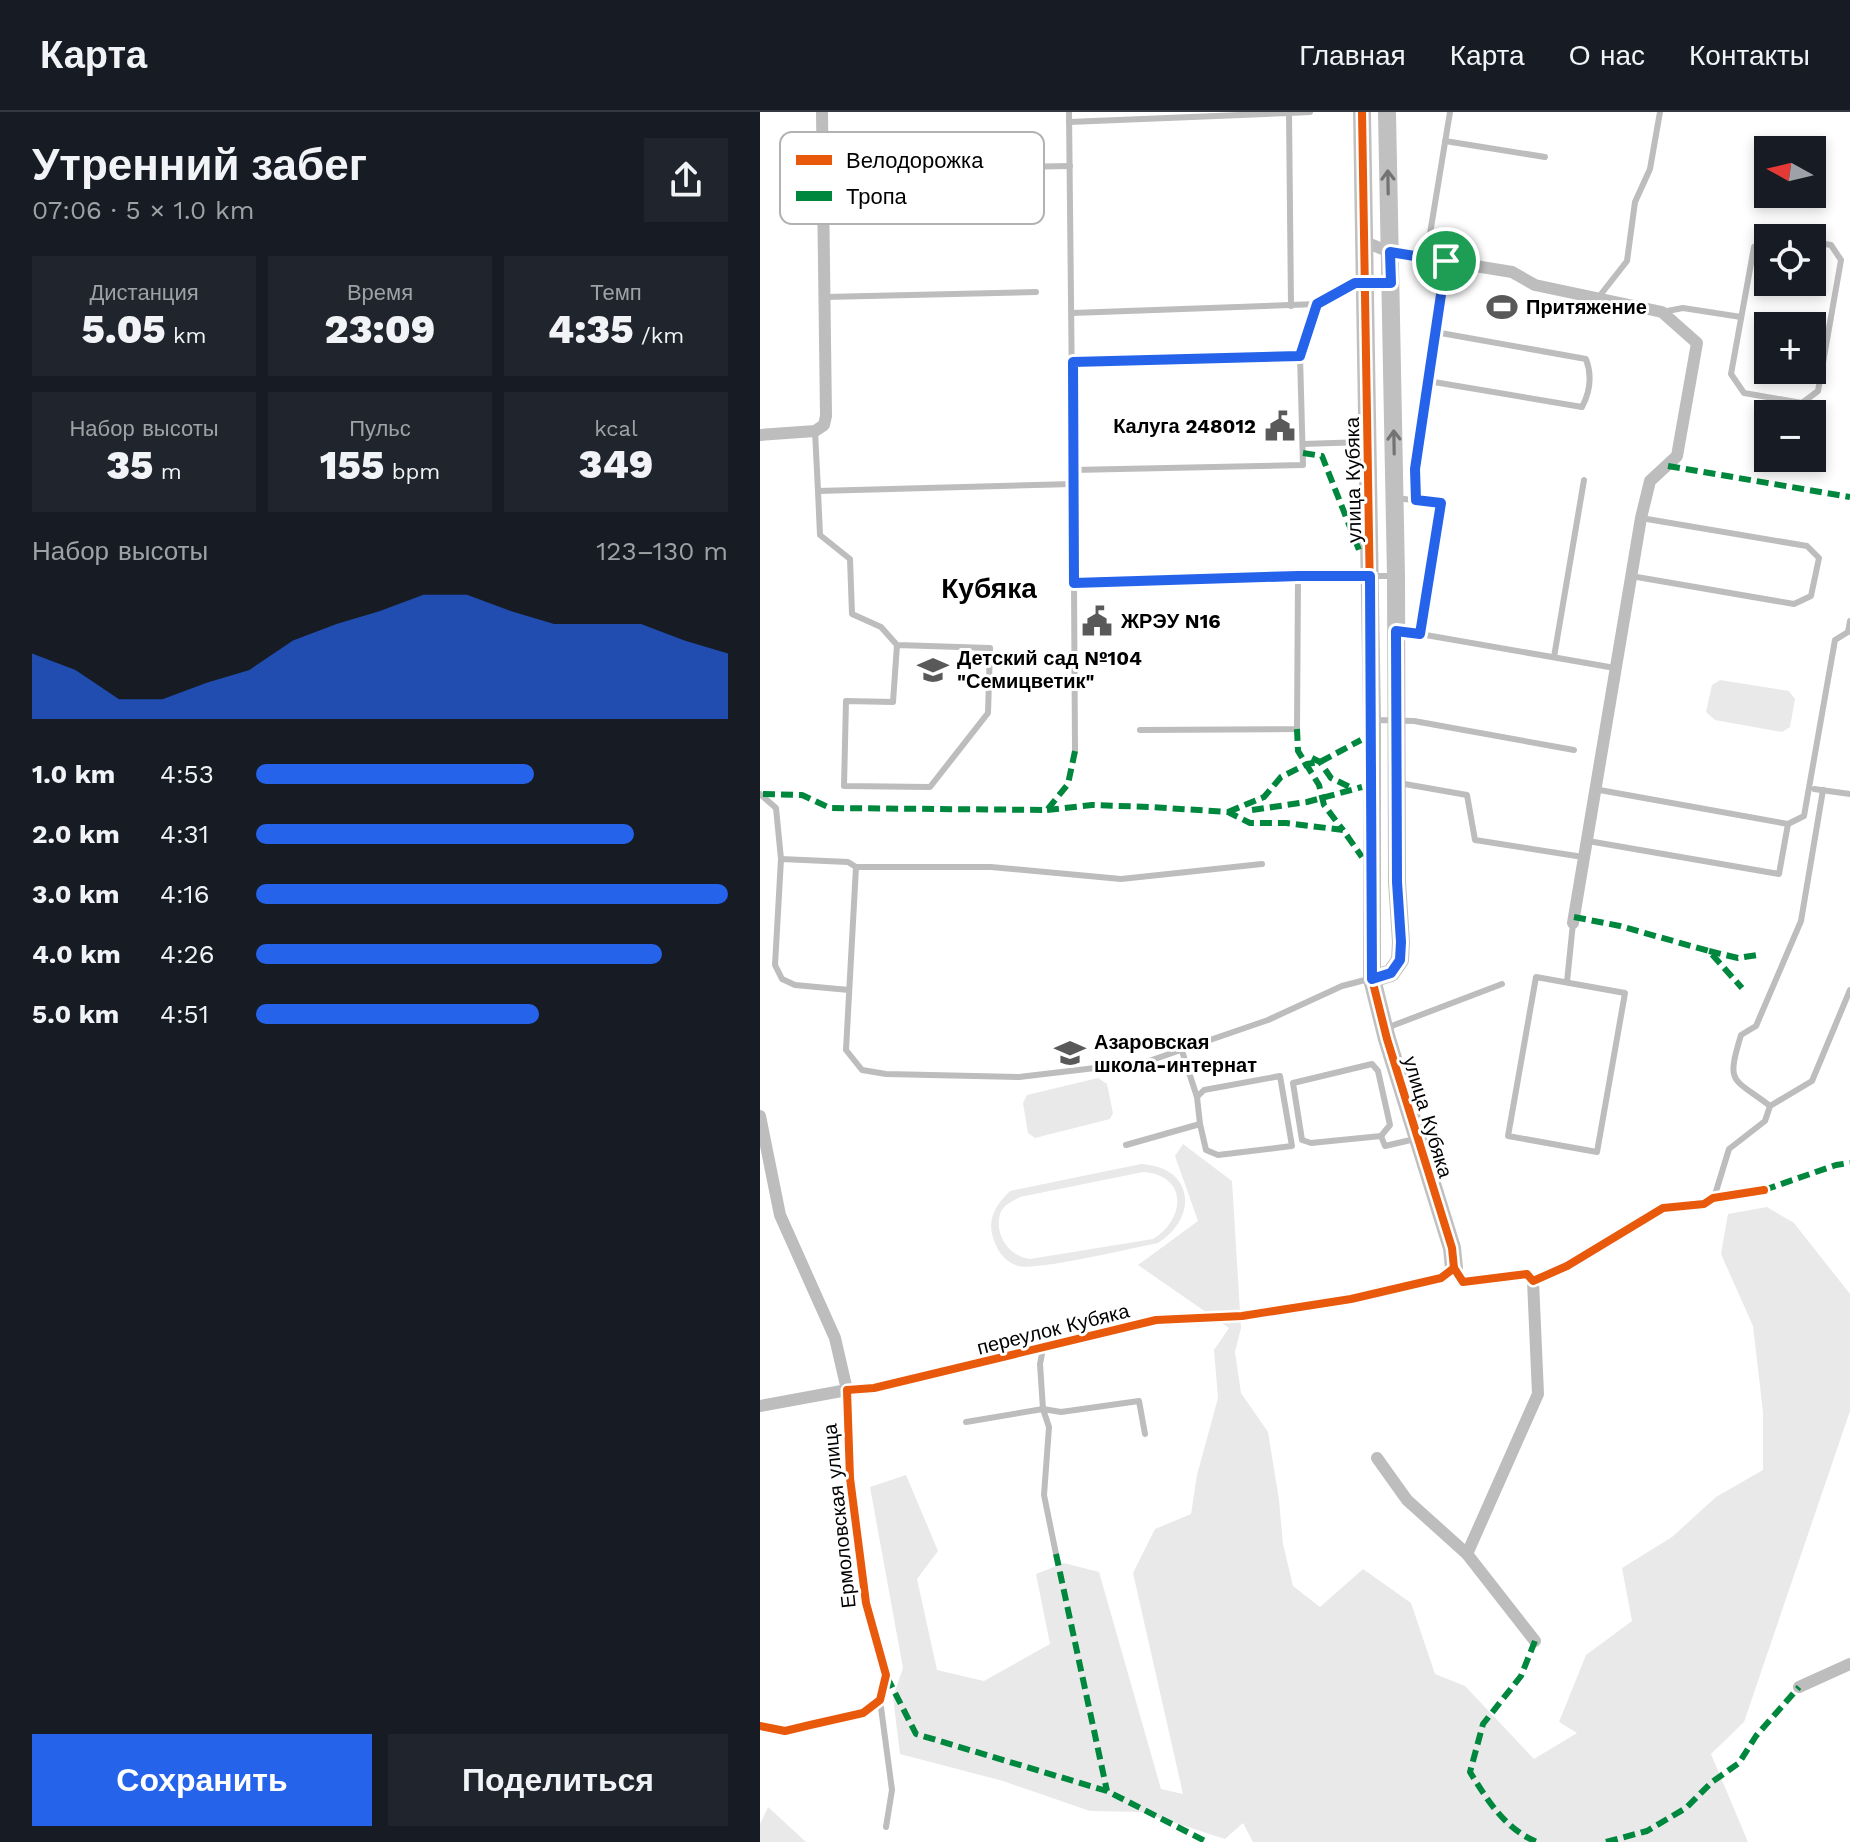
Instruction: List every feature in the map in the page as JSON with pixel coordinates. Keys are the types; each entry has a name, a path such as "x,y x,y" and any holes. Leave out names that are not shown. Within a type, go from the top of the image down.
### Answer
{"street":[{"path":"822,112 822,132"},
{"name":"улица Кубяка","path":"1362,112 1372,720 1372,979 1452,1248 1454,1268"},
{"name":"улица Кубяка","path":"1372,979 1391,973 1400,960 1401,942 1397,882 1395,498 1387,112"},
{"path":"760,435 815,431 824,425 824,224"},
{"path":"1365,242 1390,252 1512,272 1535,285 1662,312 1697,343 1677,456 1650,481 1641,518 1573,923"},
{"name":"Ермоловская улица","path":"760,1116 780,1215 835,1338 847,1390 850,1478 866,1603 886,1675 880,1700"},
{"path":"1533,1281 1567,1266 1663,1208 1704,1204 1713,1198 1764,1190"},
{"path":"1454,1268 1463,1282 1527,1274 1533,1281 1538,1394 1467,1554"},
{"name":"переулок Кубяка","path":"847,1390 874,1388 1156,1320 1242,1316 1351,1299 1441,1278 1454,1268"},
{"name":"Ермоловская улица","path":"760,1406 847,1390"},
{"path":"1377,1458 1407,1500 1467,1554 1535,1641"},
{"path":"1799,1687 1850,1664"},
{"path":"760,1726 785,1731 863,1713 880,1700"}],"lane":[{"path":"1069,112 1075,751"},
{"path":"1069,122 1310,112"},
{"path":"1426,258 1450,112"},
{"path":"1598,298 1627,261 1635,202 1650,169 1660,112"},
{"path":"1289,113 1291,306"},
{"path":"1445,141 1545,157"},
{"path":"1044,167 1070,166"},
{"path":"1754,247 1731,374 1744,393 1802,403 1818,391 1841,260 1831,245 1826,244"},
{"path":"1416,500 1415,469 1446,261"},
{"path":"1072,313 1317,304 1355,283 1391,283"},
{"path":"825,297 1036,292"},
{"path":"1073,470 1303,465 1300,356 1317,304"},
{"path":"1662,312 1683,308 1741,317"},
{"path":"1428,381 1582,407 1588,395 1590,370 1586,359 1435,332"},
{"path":"1073,362 1300,356"},
{"path":"815,431 820,535 850,559 852,614 881,627 897,645 893,702 846,701 844,786 930,787 988,713 990,648 897,645"},
{"path":"1303,444 1368,442"},
{"path":"1554,657 1584,480"},
{"path":"818,491 1073,484"},
{"path":"1395,498 1441,503 1420,634"},
{"path":"1631,576 1794,604 1811,596 1819,558 1807,546 1641,518"},
{"path":"1140,730 1297,729 1298,576"},
{"path":"1074,583 1396,576"},
{"path":"1594,789 1788,824 1804,816 1835,640 1849,632 1850,621"},
{"path":"1396,631 1615,668"},
{"path":"1372,720 1414,721 1574,750"},
{"path":"1397,783 1467,795 1475,840 1583,857"},
{"path":"1814,789 1850,794"},
{"path":"1770,1106 1736,1082 1731,1068 1741,1035 1756,1026 1801,921 1823,790"},
{"path":"760,794 776,808 781,859 775,965 782,979 795,985 849,990"},
{"path":"1586,840 1779,874 1788,824"},
{"path":"781,859 848,862 856,867 991,867 1121,879 1262,864"},
{"path":"856,867 846,1050 862,1070 886,1074 1038,1076 1146,1062 1268,1020 1342,986 1372,979"},
{"path":"1567,982 1573,923"},
{"path":"1536,977 1567,982 1625,993 1597,1152 1508,1136 1536,977"},
{"path":"1385,1029 1502,984"},
{"path":"1713,1198 1729,1149 1765,1121 1770,1106 1812,1081 1850,990"},
{"path":"1181,1048 1197,1097 1206,1150 1218,1155 1292,1146 1280,1076 1204,1090 1197,1097"},
{"path":"1372,1064 1378,1071 1390,1125 1381,1136 1311,1143 1302,1140 1293,1083 1372,1064"},
{"path":"1126,1145 1200,1124"},
{"path":"1381,1136 1385,1146 1418,1138"},
{"path":"1043,1349 1040,1364 1043,1409 1049,1427 1044,1495 1056,1554"},
{"path":"966,1422 1043,1409 1061,1412 1139,1401 1145,1434"},
{"path":"880,1700 892,1790 886,1827"}],"shaded area":[{"path":"1720,680 1789,691 1795,699 1790,727 1782,732 1715,720 1706,712 1712,685"},
{"path":"1098,1078 1107,1084 1113,1113 1110,1119 1035,1138 1028,1133 1023,1103 1027,1095"},
{"path":"1183,1144 1232,1181 1241,1328 1235,1352 1241,1393 1268,1432 1283,1544 1293,1586 1320,1607 1363,1569 1411,1603 1435,1674 1465,1686 1534,1759 1577,1733 1559,1722 1586,1655 1632,1621 1622,1568 1672,1537 1716,1497 1763,1470 1763,1412 1753,1326 1721,1254 1728,1214 1767,1207 1794,1223 1850,1294 1850,1411 1744,1722 1711,1754 1748,1842 1253,1842 1243,1823 1225,1839 1141,1812 1090,1811 1003,1781 900,1754 893,1697 903,1668 870,1487 906,1475 938,1551 917,1579 937,1670 984,1681 1050,1644 1036,1574 1064,1563 1099,1572 1161,1789 1183,1794 1133,1573 1155,1529 1191,1514 1197,1475 1218,1398 1214,1350 1229,1328 1138,1265 1198,1221 1175,1156"},
{"path":"1141,1164 1159,1167 1172,1174 1185,1195 1180,1221 1158,1243 1028,1267 1018,1266 1001,1254 991,1227 995,1210 1010,1191","holes":["1143,1172 1158,1175 1175,1189 1177,1199 1172,1221 1153,1239 1030,1259 1010,1249 999,1230 1001,1211 1020,1197"]},
{"path":"768,1807 806,1842 760,1842 760,1824"}],"marked path":[{"path":"1303,453 1322,456 1359,550"},
{"path":"1668,466 1850,497"},
{"path":"1297,729 1298,751 1319,785 1324,805 1343,830"},
{"path":"1228,812 1264,797 1281,777 1307,764 1320,762 1361,740"},
{"path":"763,794 802,795 830,808 1047,810 1068,784 1075,751"},
{"path":"1312,758 1320,762 1331,778 1352,788"},
{"path":"1252,810 1307,802 1362,787"},
{"path":"1047,810 1092,805 1228,812 1250,823 1286,823 1343,830 1362,857"},
{"path":"1574,917 1620,926 1709,951 1742,988"},
{"path":"1709,951 1738,958 1757,955"},
{"path":"1764,1190 1850,1163"},
{"path":"1056,1554 1107,1791"},
{"path":"1535,1641 1521,1676 1483,1724 1470,1772 1506,1822 1537,1842"},
{"path":"887,1677 916,1734 1107,1791 1207,1842"},
{"path":"1606,1842 1647,1831 1686,1808 1712,1782 1739,1763 1756,1736 1799,1687"}],"cycle path":[{"path":"1362,112 1372,720 1372,979 1387,1039 1452,1248 1454,1268 1463,1282 1527,1274 1533,1281 1567,1266 1663,1208 1704,1204 1713,1198 1764,1190"},
{"path":"760,1726 785,1731 863,1713 880,1700 886,1675 866,1603 850,1478 847,1390 874,1388 1156,1320 1242,1316 1351,1299 1441,1278 1454,1268"}],"place":[{"name":"Притяжение","path":"1502,307"},
{"name":"Калуга 248012","path":"1280,426"},
{"name":"ЖРЭУ N16","path":"1097,621"},
{"name":"Детский сад №104 \"Семицветик\"","path":"933,670"},
{"name":"Азаровская школа-интернат","path":"1070,1053"}],"district":[{"name":"Кубяка","path":"989,588"}],"route":[{"path":"1390,252 1446,261 1415,469 1416,500 1441,503 1420,634 1396,631 1400,960 1391,973 1372,979 1370,576 1074,583 1073,362 1300,356 1317,304 1355,283 1391,283 1390,252"}]}
